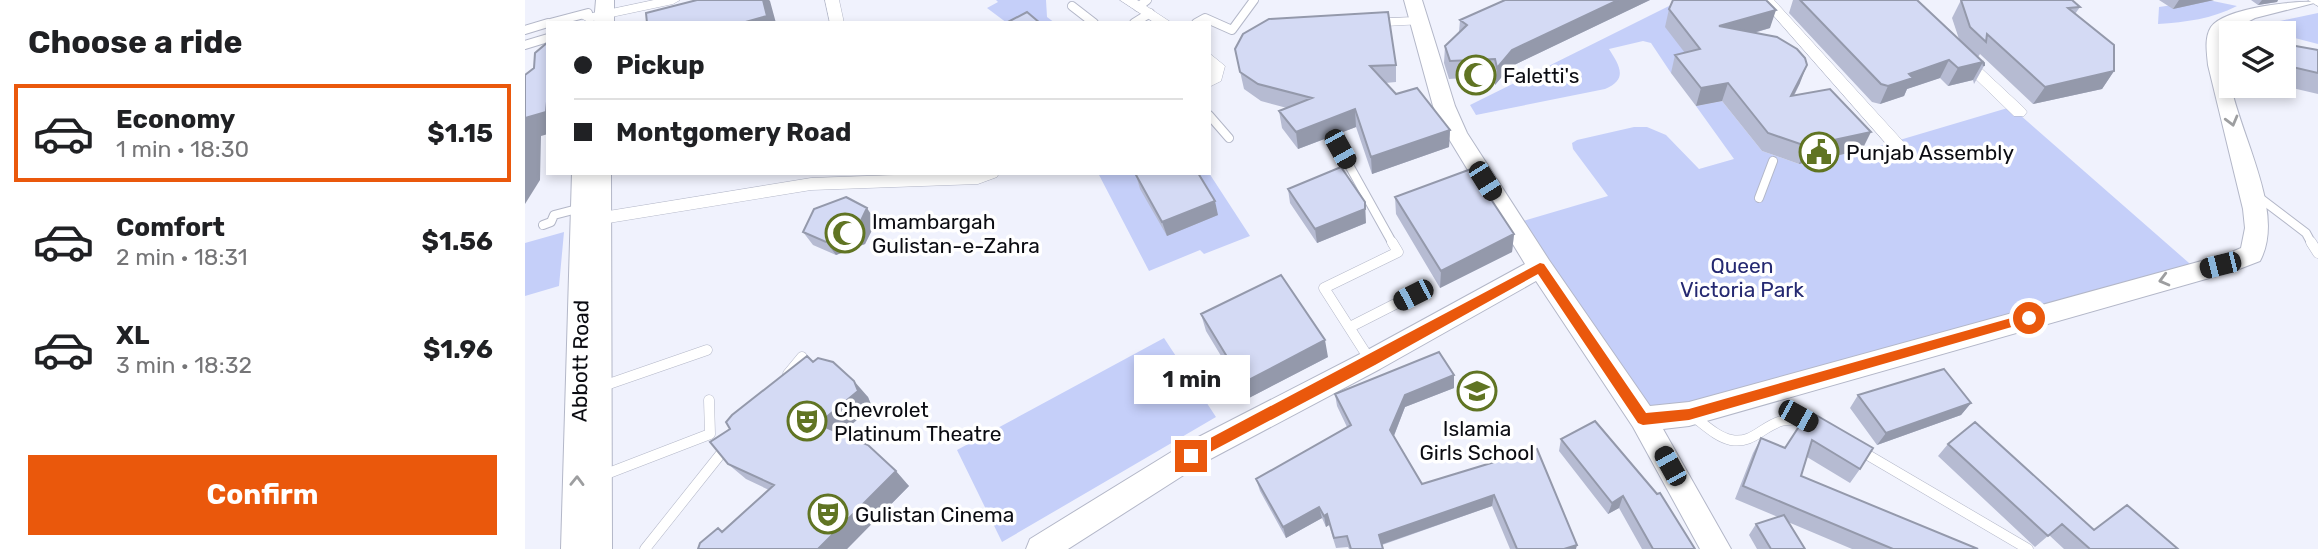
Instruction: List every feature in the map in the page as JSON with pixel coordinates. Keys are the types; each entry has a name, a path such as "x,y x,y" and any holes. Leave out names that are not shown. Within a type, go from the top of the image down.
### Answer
{"main road":[{"path":"1643,419 1685,415 2251,254 2256,242 2257,228 2251,192 2221,82 2215,38 2218,30 2235,19 2260,10 2310,0"},
{"path":"1416,11 1444,106 1457,134 1540,267 1643,419 1716,549"},
{"name":"Abbott Road","path":"583,175 589,216 597,388 597,549"},
{"name":"Abbott Road","path":"576,549 589,216 599,175"},
{"path":"1055,545 1191,456 1371,361 1540,267"},
{"path":"1658,446 1685,415"}],"street":[{"path":"595,13 673,0"},
{"path":"831,0 836,21"},
{"path":"1767,0 1903,152"},
{"path":"1140,5 1162,21"},
{"path":"1358,24 1416,11"},
{"path":"1950,47 2019,112"},
{"path":"1211,60 1218,66 1216,79 1211,81"},
{"path":"811,184 828,175"},
{"path":"589,216 811,184 978,178 986,175"}],"lane":[{"path":"1200,21 1205,18 1232,30 1254,0"},
{"path":"1072,6 1091,21"},
{"path":"558,21 595,13"},
{"path":"525,30 546,24"},
{"path":"525,45 546,39"},
{"path":"1211,118 1229,138"},
{"path":"1340,149 1398,252 1324,288 1371,361"},
{"path":"1759,198 1773,161"},
{"path":"2251,192 2306,233 2318,253"},
{"path":"543,225 551,222 554,215 589,216"},
{"path":"1350,327 1413,295"},
{"path":"597,388 707,350"},
{"path":"778,385 802,357"},
{"path":"596,478 710,434 709,400"},
{"path":"1685,415 1733,441 1744,440 1789,417 1798,416 1821,429"},
{"path":"645,549 737,433"},
{"path":"1856,448 2028,549"}],"green space":[{"path":"996,0 1046,0 1047,17 1052,21 1004,21 987,8 998,2"},
{"path":"2208,0 2237,6 2199,19 2158,24 2159,7"},
{"path":"1671,5 1696,67 1671,73 1651,43 1643,41 1609,49 1620,71 1617,81 1605,89 1476,115 1470,105"},
{"path":"2318,13 2318,44 2296,38 2296,21 2280,21"},
{"name":"Queen Victoria Park","path":"1722,101 1762,151 1799,164 1876,147 2011,107 2197,270 1649,423 1510,225 1608,196 1573,149 1572,143 1577,140 1634,127 1647,127 1666,135 1699,169 1734,159 1696,106"},
{"path":"1099,175 1210,175 1250,236 1204,254 1200,250 1149,271"},
{"path":"564,232 559,286 525,296 525,243"},
{"path":"1164,338 1216,417 1002,542 957,450"}],"building":[{"path":"697,0 763,0 767,16 749,21 647,21 646,13"},
{"path":"1505,0 1618,0 1512,50 1497,68 1495,59 1450,61 1445,46 1467,25 1460,20"},
{"path":"1673,0 1766,0 1776,10 1719,26 1777,37 1797,49 1807,65 1791,96 1830,89 1871,132 1806,146 1768,133 1728,83 1701,88 1675,55 1700,49 1669,9"},
{"path":"1800,0 1917,0 1983,62 1958,68 1949,60 1909,74 1913,78 1888,86 1881,84"},
{"path":"1961,0 2072,0 2080,7 2068,8 2114,45 2114,71 2045,87 1987,34 1986,42 1970,27"},
{"path":"1027,12 1038,21 1010,21"},
{"path":"1388,12 1396,65 1370,66 1396,94 1417,88 1450,130 1371,157 1355,109 1296,132 1279,111 1312,98 1258,84 1240,72 1235,49 1243,34 1269,19"},
{"path":"546,44 546,112 525,118 525,75 534,68 535,53"},
{"path":"2296,46 2318,50 2318,73 2296,68"},
{"path":"1341,167 1365,202 1365,209 1315,229 1288,189"},
{"path":"1471,169 1514,234 1441,271 1395,197"},
{"path":"1136,175 1199,175 1215,201 1162,222"},
{"path":"846,197 867,208 856,231 826,242 803,232 814,209"},
{"path":"1281,275 1325,340 1243,383 1201,314"},
{"path":"1439,352 1454,375 1405,395 1390,430 1422,484 1537,449 1577,545 1564,549 1517,549 1494,495 1379,535 1383,549 1351,549 1347,536 1334,538 1327,514 1324,516 1319,507 1283,527 1256,479 1351,425 1335,394"},
{"path":"807,356 813,362 818,358 833,362 854,381 858,391 818,424 868,445 896,471 818,549 698,549 700,543 718,528 722,532 774,485 728,464 710,442 730,429 726,422 732,415"},
{"path":"1944,369 1971,403 1886,433 1858,395"},
{"path":"1809,411 1873,448 1860,469 1812,440 1801,476 1978,549 1893,549 1743,486 1761,438 1785,448"},
{"path":"1595,421 1657,494 1660,493 1695,549 1653,549 1623,496 1612,503 1561,439"},
{"path":"1975,422 2094,530 2127,505 2178,549 2090,549 2062,524 2048,536 1948,444"},
{"path":"1784,515 1805,549 1771,549 1756,524"}],"place":[{"name":"Faletti's","path":"1476,75"},
{"name":"Punjab Assembly","path":"1819,152"},
{"name":"Imambargah Gulistan-e-Zahra","path":"845,233"},
{"name":"Islamia Girls School","path":"1477,391"},
{"name":"Chevrolet Platinum Theatre","path":"807,421"},
{"name":"Gulistan Cinema","path":"828,514"}],"route":[{"path":"1191,456 1371,361 1540,267 1643,419 1689,414 2029,318"}]}
